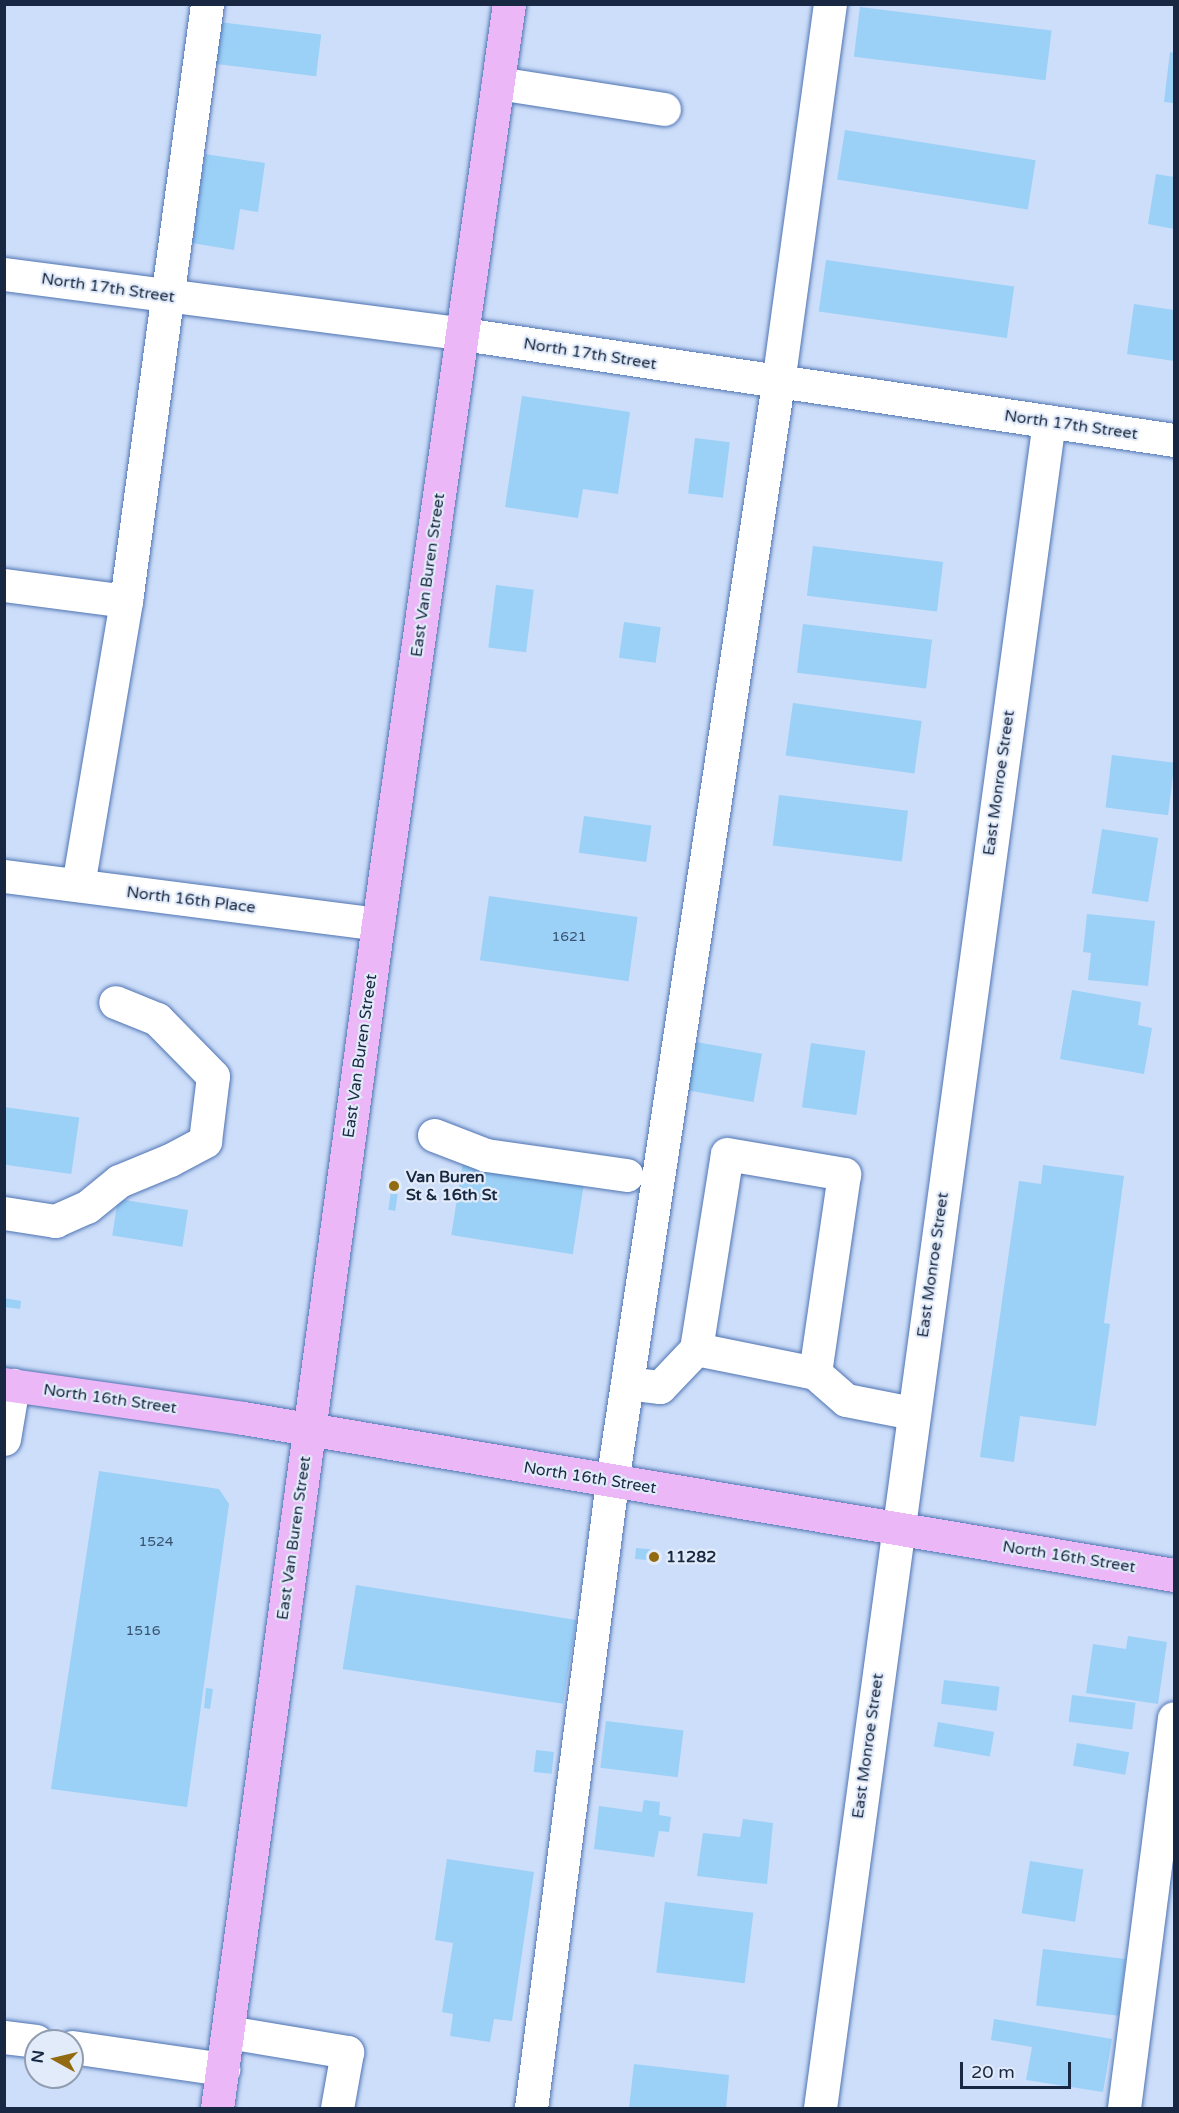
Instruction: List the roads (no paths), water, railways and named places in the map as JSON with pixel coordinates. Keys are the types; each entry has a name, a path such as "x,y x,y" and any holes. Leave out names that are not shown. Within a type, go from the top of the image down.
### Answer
{"main road":[{"name":"East Van Buren Street","path":"217,2109 378,924 464,334 509,4"},
{"name":"North 16th Street","path":"9,1385 309,1429 612,1482 1174,1575"}],"street":[{"path":"78,885 126,601 207,4"},
{"path":"531,2109 612,1482 778,383 830,4"},
{"path":"498,83 664,109"},
{"name":"North 17th Street","path":"4,274 464,334 778,383 1174,440"},
{"name":"East Monroe Street","path":"820,2109 912,1413 1049,421"},
{"path":"4,585 126,601"},
{"name":"North 16th Place","path":"4,876 378,924"},
{"path":"4,1213 56,1221 87,1207 119,1181 170,1160 205,1141 213,1076 157,1019 115,1002"},
{"path":"434,1135 486,1155 627,1175"},
{"path":"627,1383 660,1387 696,1349 727,1154 844,1174 815,1373"},
{"path":"696,1349 815,1373 846,1400 912,1413"},
{"path":"4,1439 9,1385"},
{"path":"1124,2109 1174,1718"},
{"path":"228,2032 347,2052 337,2109"},
{"path":"4,2037 24,2040"},
{"path":"84,2049 223,2069"}],"place":[{"name":"Van Buren St & 16th St","path":"394,1186"},
{"name":"11282","path":"654,1557"}]}
